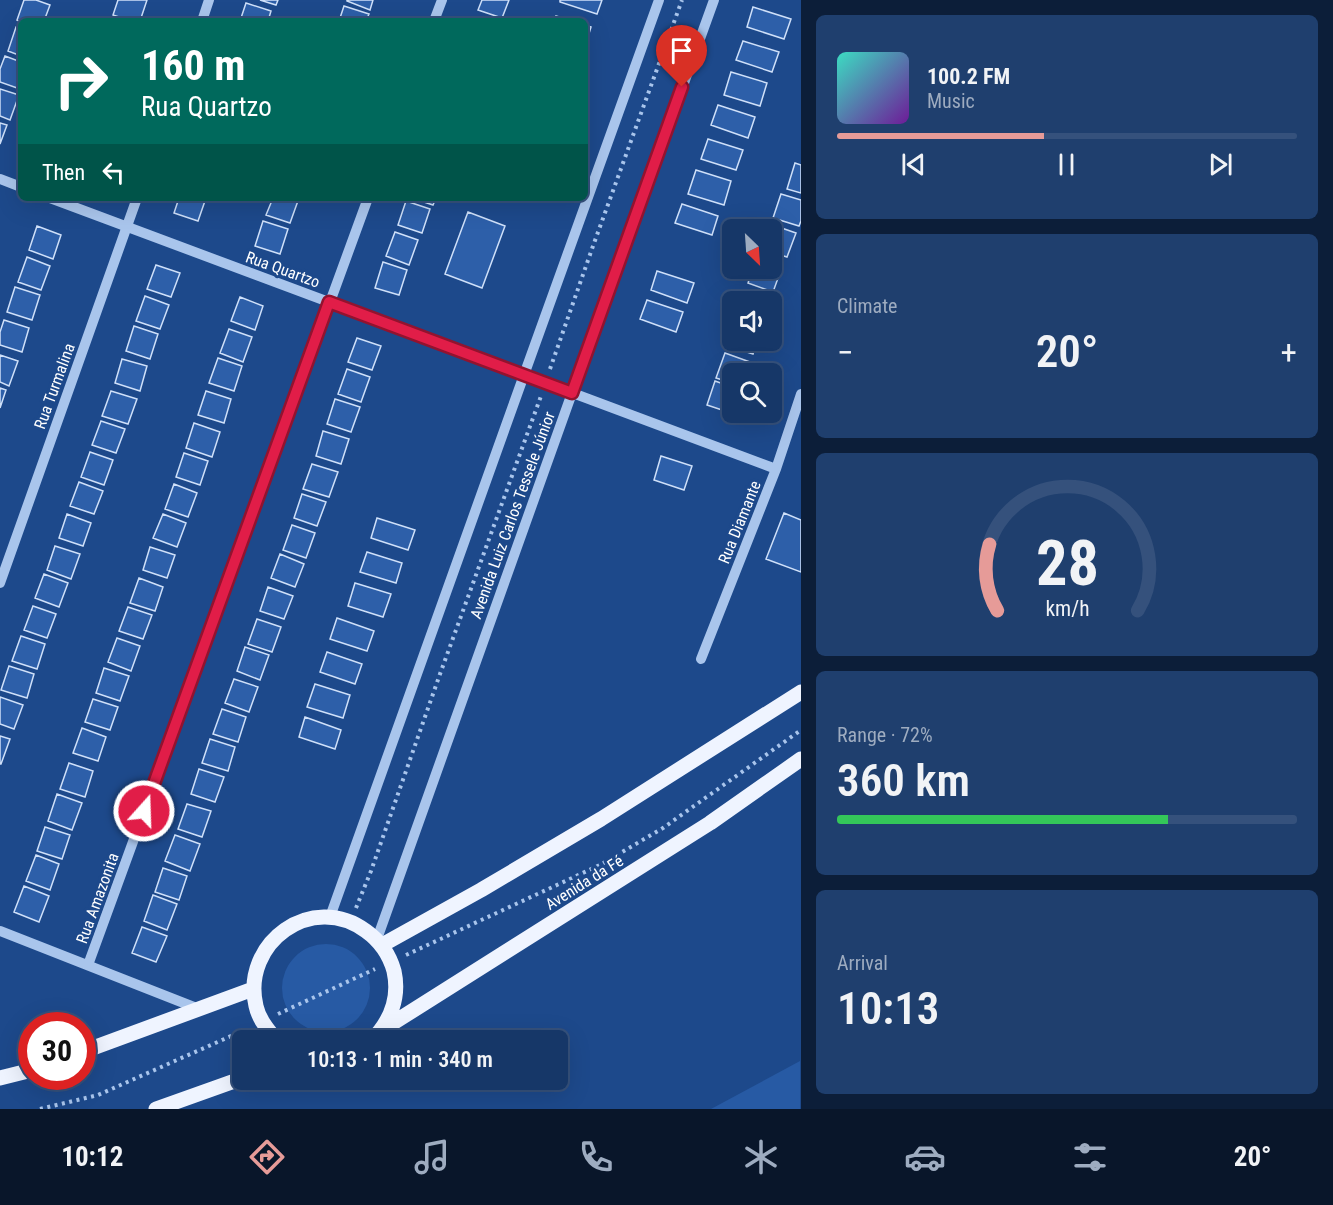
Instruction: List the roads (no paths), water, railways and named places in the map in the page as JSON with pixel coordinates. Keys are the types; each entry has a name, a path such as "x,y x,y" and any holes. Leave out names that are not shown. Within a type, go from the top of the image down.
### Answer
{"main road":[{"path":"380,942 481,890 601,819 801,692"},
{"name":"Avenida da Fé","path":"382,1030 710,824 801,759"},
{"path":"268,1030 256,1008 254,989 256,970 264,952 276,936 292,925 310,918 330,917 356,924 380,942 391,962 396,996 391,1014 382,1030"},
{"path":"96,1047 254,989"},
{"path":"0,1078 18,1074"},
{"path":"156,1109 232,1082"}],"street":[{"path":"203,18 209,0"},
{"path":"435,18 442,0"},
{"path":"588,197 659,0"},
{"name":"Avenida Luiz Carlos Tessele Júnior","path":"380,942 572,393 714,0"},
{"path":"0,179 18,186"},
{"name":"Rua Quartzo","path":"58,201 776,469"},
{"name":"Rua Turmalina","path":"0,583 136,201"},
{"name":"Rua Amazonita","path":"88,965 367,201"},
{"path":"330,917 587,201"},
{"name":"Rua Diamante","path":"701,659 776,469 801,394"},
{"path":"0,931 199,1009"}]}
